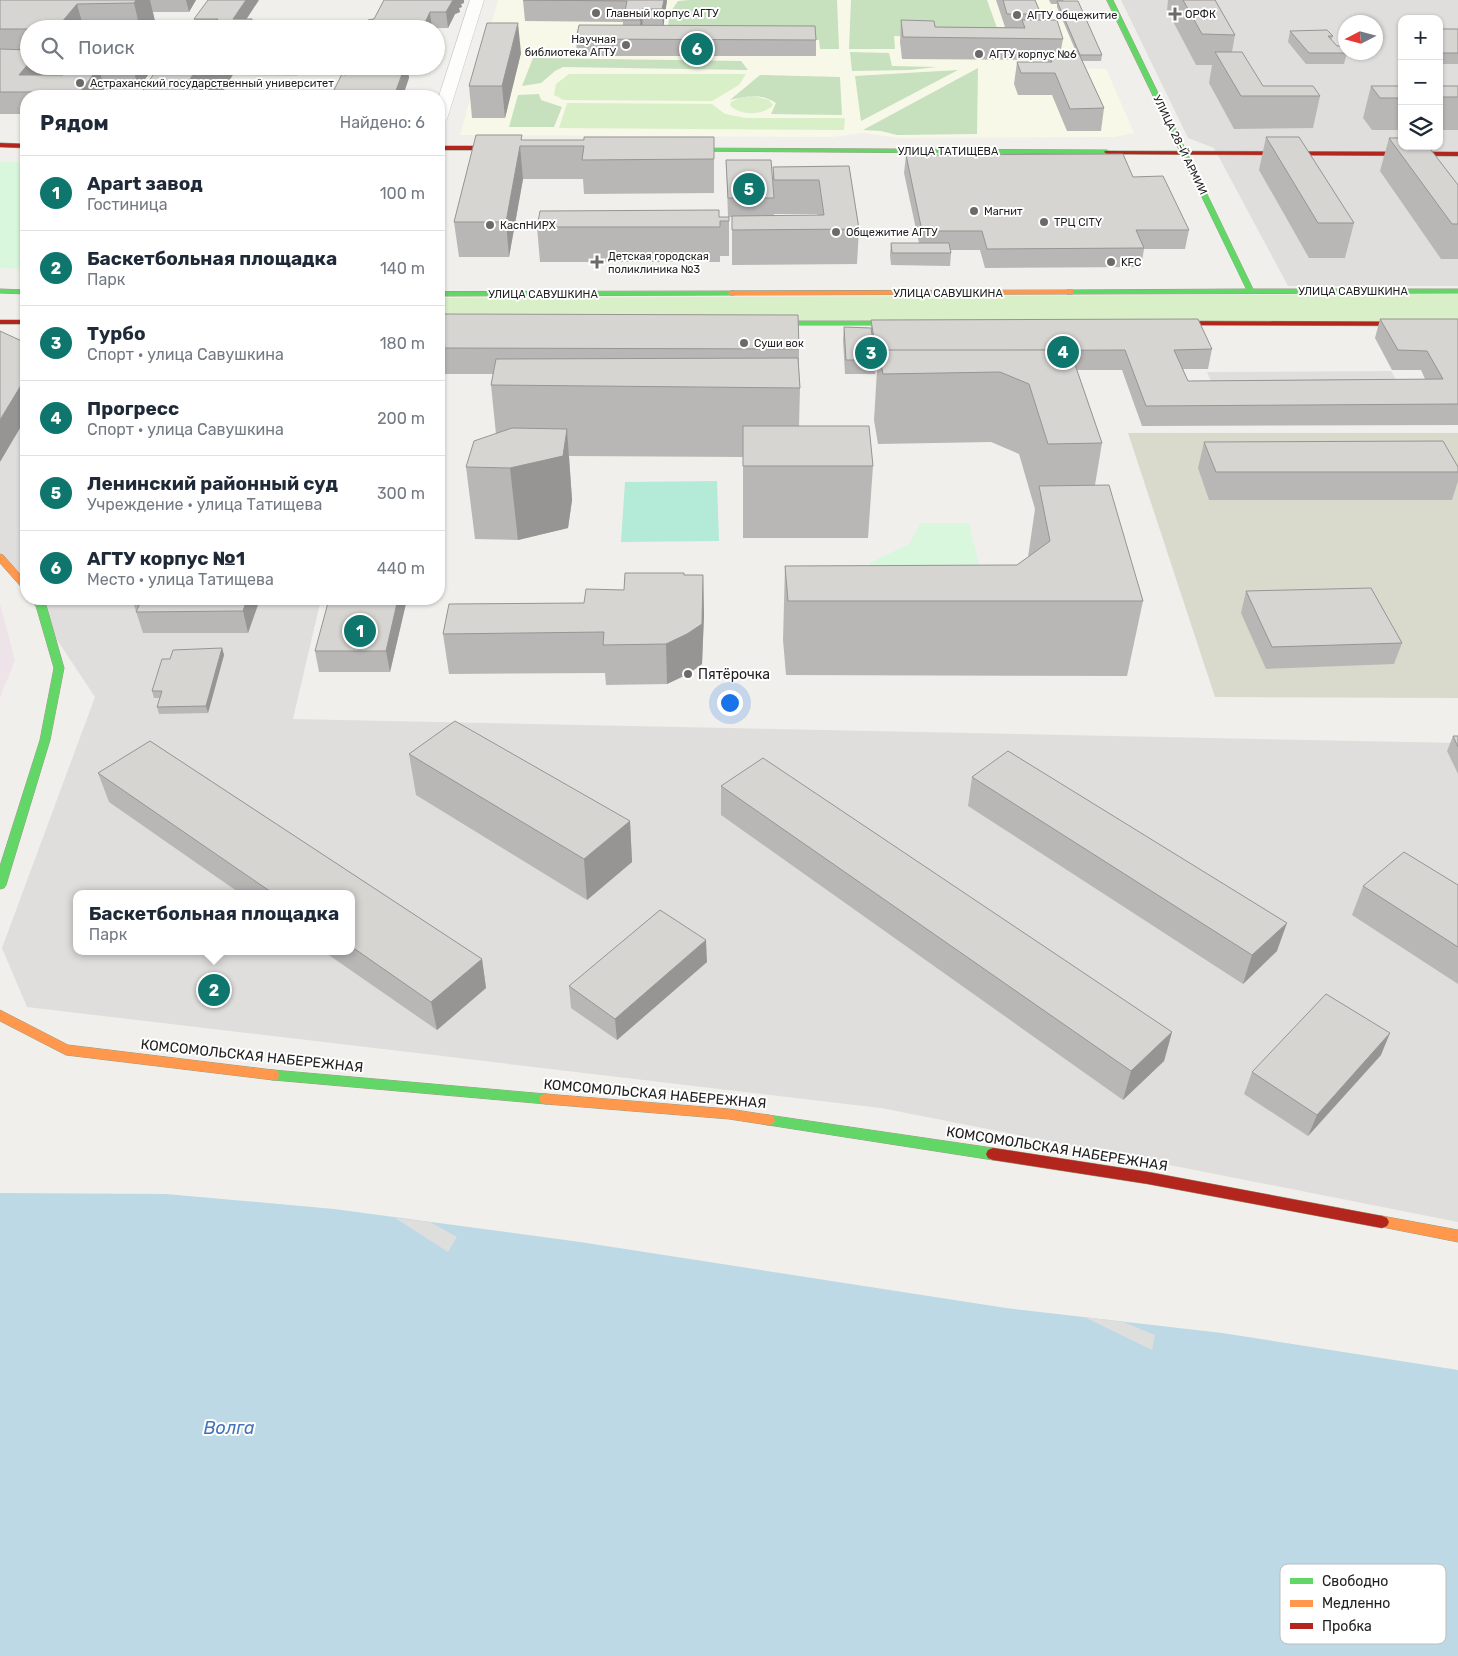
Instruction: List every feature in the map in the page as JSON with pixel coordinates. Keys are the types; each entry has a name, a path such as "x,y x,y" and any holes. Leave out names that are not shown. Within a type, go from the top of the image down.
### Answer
{"main road":[{"name":"УЛИЦА 28-Й АРМИИ","path":"1110,0 1250,290"},
{"path":"0,145 20,146"},
{"path":"445,148 523,148"},
{"name":"УЛИЦА ТАТИЩЕВА","path":"670,149 1458,154"},
{"name":"УЛИЦА САВУШКИНА","path":"445,294 1250,290 1458,291"},
{"path":"0,291 20,292"},
{"path":"0,322 20,322"},
{"path":"751,323 914,323"},
{"path":"1150,323 1458,324"},
{"path":"0,557 20,580"},
{"path":"0,884 44,740 59,668 41,605"},
{"name":"КОМСОМОЛЬСКАЯ НАБЕРЕЖНАЯ","path":"0,1015 66,1050 263,1074 385,1086 729,1114 1148,1178 1458,1236"}],"street":[{"path":"445,100 477,0"}],"shaded area":[{"path":"498,0 1075,0 1101,61 1063,61 1065,68 1106,69 1134,133 1115,137 899,138 864,133 831,137 460,135"},
{"path":"1121,0 1458,0 1458,286 1288,286 1214,148 1188,138"},
{"path":"0,340 20,340 20,584 0,553"},
{"path":"1391,371 1406,397 1218,398 1207,372"},
{"path":"1128,433 1458,433 1458,698 1215,697"},
{"path":"0,604 15,660 0,697"},
{"path":"34,605 320,605 293,719 1458,743 1458,1222 881,1108 27,1007 2,948 95,697"}],"green space":[{"path":"837,0 839,49 820,49 819,40 653,40 668,30 669,14 678,1"},
{"path":"851,0 987,0 1001,39 894,36 895,49 849,49"},
{"path":"850,52 889,53 892,66 937,67 910,70 852,71"},
{"path":"533,58 741,61 748,70 563,67 541,83 522,86"},
{"path":"978,68 977,134 897,135 881,131 863,130"},
{"path":"958,70 861,121 855,76"},
{"path":"569,74 746,74 739,85 712,101 564,100 554,95 556,84"},
{"path":"243,75 298,75 297,76"},
{"path":"760,75 840,77 842,115 771,114 776,103 765,98 748,97 730,100"},
{"path":"539,94 541,100 562,107 554,127 509,127 518,95"},
{"path":"752,96 769,100 773,105 769,109 758,113 745,113 734,109 730,105 731,102 739,98"},
{"path":"567,103 712,104 725,114 745,118 845,118 844,130 559,128"},
{"path":"0,162 20,162 20,269 0,268"},
{"path":"1458,294 1458,323 445,319 445,298"},
{"path":"717,481 719,541 621,542 625,482"},
{"path":"921,523 969,523 983,583 873,584 870,563 909,544"}],"water":[{"name":"Волга","path":"0,1193 166,1194 334,1209 580,1242 1006,1308 1222,1333 1458,1370 1458,1656 0,1656"}],"pier":[{"path":"395,1218 430,1222 457,1237 448,1252"},
{"path":"1084,1317 1123,1322 1155,1335 1152,1350"}],"building":[{"path":"0,0 136,0 134,3 77,4 64,20 20,20 20,29 0,29"},
{"path":"208,0 246,0 233,19 252,19 217,20 194,19"},
{"path":"384,0 453,0 446,12 430,12 426,20 368,20 374,19"},
{"path":"523,0 664,0 662,9 642,9 640,20 623,20 627,1"},
{"path":"1003,0 1035,0 1041,14 1007,14"},
{"path":"1183,0 1215,0 1235,35 1202,34"},
{"path":"1057,1 1078,1 1102,55 1080,55"},
{"path":"901,20 934,21 935,27 1025,28 1022,20 1057,20 1063,39 903,37"},
{"path":"487,23 518,23 502,86 469,86"},
{"path":"579,25 815,26 816,40 576,39"},
{"path":"1443,29 1458,29 1458,53 1443,53"},
{"path":"1327,30 1333,36 1328,36 1338,46 1338,53 1309,53 1290,31"},
{"path":"0,49 20,50 19,75 93,75 82,90 20,90 20,92 0,92"},
{"path":"1215,52 1242,52 1263,86 1313,86 1320,96 1241,96"},
{"path":"1079,54 1104,108 1070,109 1055,73 1021,73 1017,62 1052,62 1048,55"},
{"path":"153,75 193,75 184,90 143,90"},
{"path":"342,75 402,75 396,90 334,90"},
{"path":"1371,86 1398,86 1398,98 1380,98"},
{"path":"1443,86 1458,86 1458,97 1443,97"},
{"path":"476,135 522,135 521,140 584,140 584,137 714,137 714,159 582,160 584,146 520,146 506,222 454,222"},
{"path":"1266,137 1299,137 1354,223 1318,223"},
{"path":"1389,138 1398,138 1398,150 1431,150 1458,185 1458,224 1452,224"},
{"name":"ТРЦ CITY","path":"1123,154 1133,177 1163,176 1189,230 1136,230 1144,248 987,249 982,231 922,231 906,155"},
{"path":"726,160 771,160 774,198 728,198"},
{"path":"849,166 859,229 732,230 732,216 824,215 819,180 774,180 773,167"},
{"path":"719,210 719,217 729,217 729,221 720,221 720,227 537,227 540,211"},
{"path":"891,243 949,243 951,253 892,253"},
{"path":"445,314 798,315 799,349 445,348"},
{"path":"1198,319 1212,349 1174,350 1188,381 1443,379 1427,351 1398,350 1380,319 1458,319 1458,404 1146,406 1125,350 876,351 871,320"},
{"path":"844,327 871,328 876,360 846,360"},
{"path":"0,331 20,340 20,387 0,420"},
{"path":"878,350 1070,350 1102,443 1048,444 1029,384 1000,372 883,374"},
{"path":"798,358 800,388 491,385 496,359"},
{"path":"743,426 869,426 873,466 743,466"},
{"path":"512,428 567,429 563,456 510,468 466,467 474,441"},
{"path":"1443,441 1458,467 1458,472 1216,472 1204,442"},
{"path":"1109,485 1143,601 788,601 785,566 1017,565 1050,541 1039,486"},
{"path":"625,573 684,573 684,575 703,575 702,624 666,644 603,645 604,632 443,634 449,604 584,603 586,589 624,590"},
{"path":"1371,588 1402,643 1272,647 1246,591"},
{"path":"139,605 245,605 243,611 136,612"},
{"path":"327,605 397,605 386,651 315,651"},
{"path":"222,648 206,706 157,707 162,691 152,691 162,659 170,659 173,650"},
{"path":"455,721 630,821 584,859 409,754"},
{"path":"1453,736 1458,736 1458,747"},
{"path":"150,741 482,959 431,1002 355,949 355,890 268,890 98,773"},
{"path":"1008,751 1287,923 1252,955 972,777"},
{"path":"763,758 1172,1032 1131,1071 721,786"},
{"path":"1404,852 1458,885 1458,947 1363,886"},
{"path":"660,910 706,940 615,1019 569,986"},
{"path":"1326,994 1390,1033 1317,1115 1252,1072"}],"traffic: fast":[{"path":"1110,0 1250,290"},
{"path":"678,149 1107,152"},
{"path":"0,291 20,292"},
{"path":"1070,292 1458,291"},
{"path":"445,294 731,293"},
{"path":"760,323 907,323"},
{"path":"0,885 45,740 59,668 41,605"},
{"path":"273,1075 546,1099"},
{"path":"768,1120 993,1154"}],"traffic: slow":[{"path":"731,293 1070,292"},
{"path":"0,557 20,580"},
{"path":"0,1015 66,1050 273,1075"},
{"path":"546,1099 729,1114 768,1120"},
{"path":"1382,1222 1458,1236"}],"traffic: jam":[{"path":"0,145 20,146"},
{"path":"445,148 510,148"},
{"path":"1107,152 1458,154"},
{"path":"0,322 20,322"},
{"path":"1163,323 1458,324"},
{"path":"993,1154 1148,1178 1382,1222"}],"place":[{"name":"Главный корпус АГТУ","path":"596,13"},
{"name":"ОРФК","path":"1175,14"},
{"name":"АГТУ общежитие","path":"1017,15"},
{"name":"Научная библиотека АГТУ","path":"626,45"},
{"name":"АГТУ корпус №1","path":"697,49"},
{"name":"АГТУ корпус №6","path":"979,54"},
{"name":"Астраханский государственный университет","path":"80,83"},
{"name":"Ленинский районный суд","path":"749,189"},
{"name":"Магнит","path":"974,211"},
{"name":"ТРЦ CITY","path":"1044,222"},
{"name":"КаспНИРХ","path":"490,225"},
{"name":"Общежитие АГТУ","path":"836,232"},
{"name":"Детская городская поликлиника №3","path":"597,262"},
{"name":"KFC","path":"1111,262"},
{"name":"Суши вок","path":"744,343"},
{"name":"Прогресс","path":"1063,352"},
{"name":"Турбо","path":"871,353"},
{"name":"Apart завод","path":"360,631"},
{"name":"Пятёрочка","path":"688,674"},
{"name":"Баскетбольная площадка","path":"214,990"}]}
